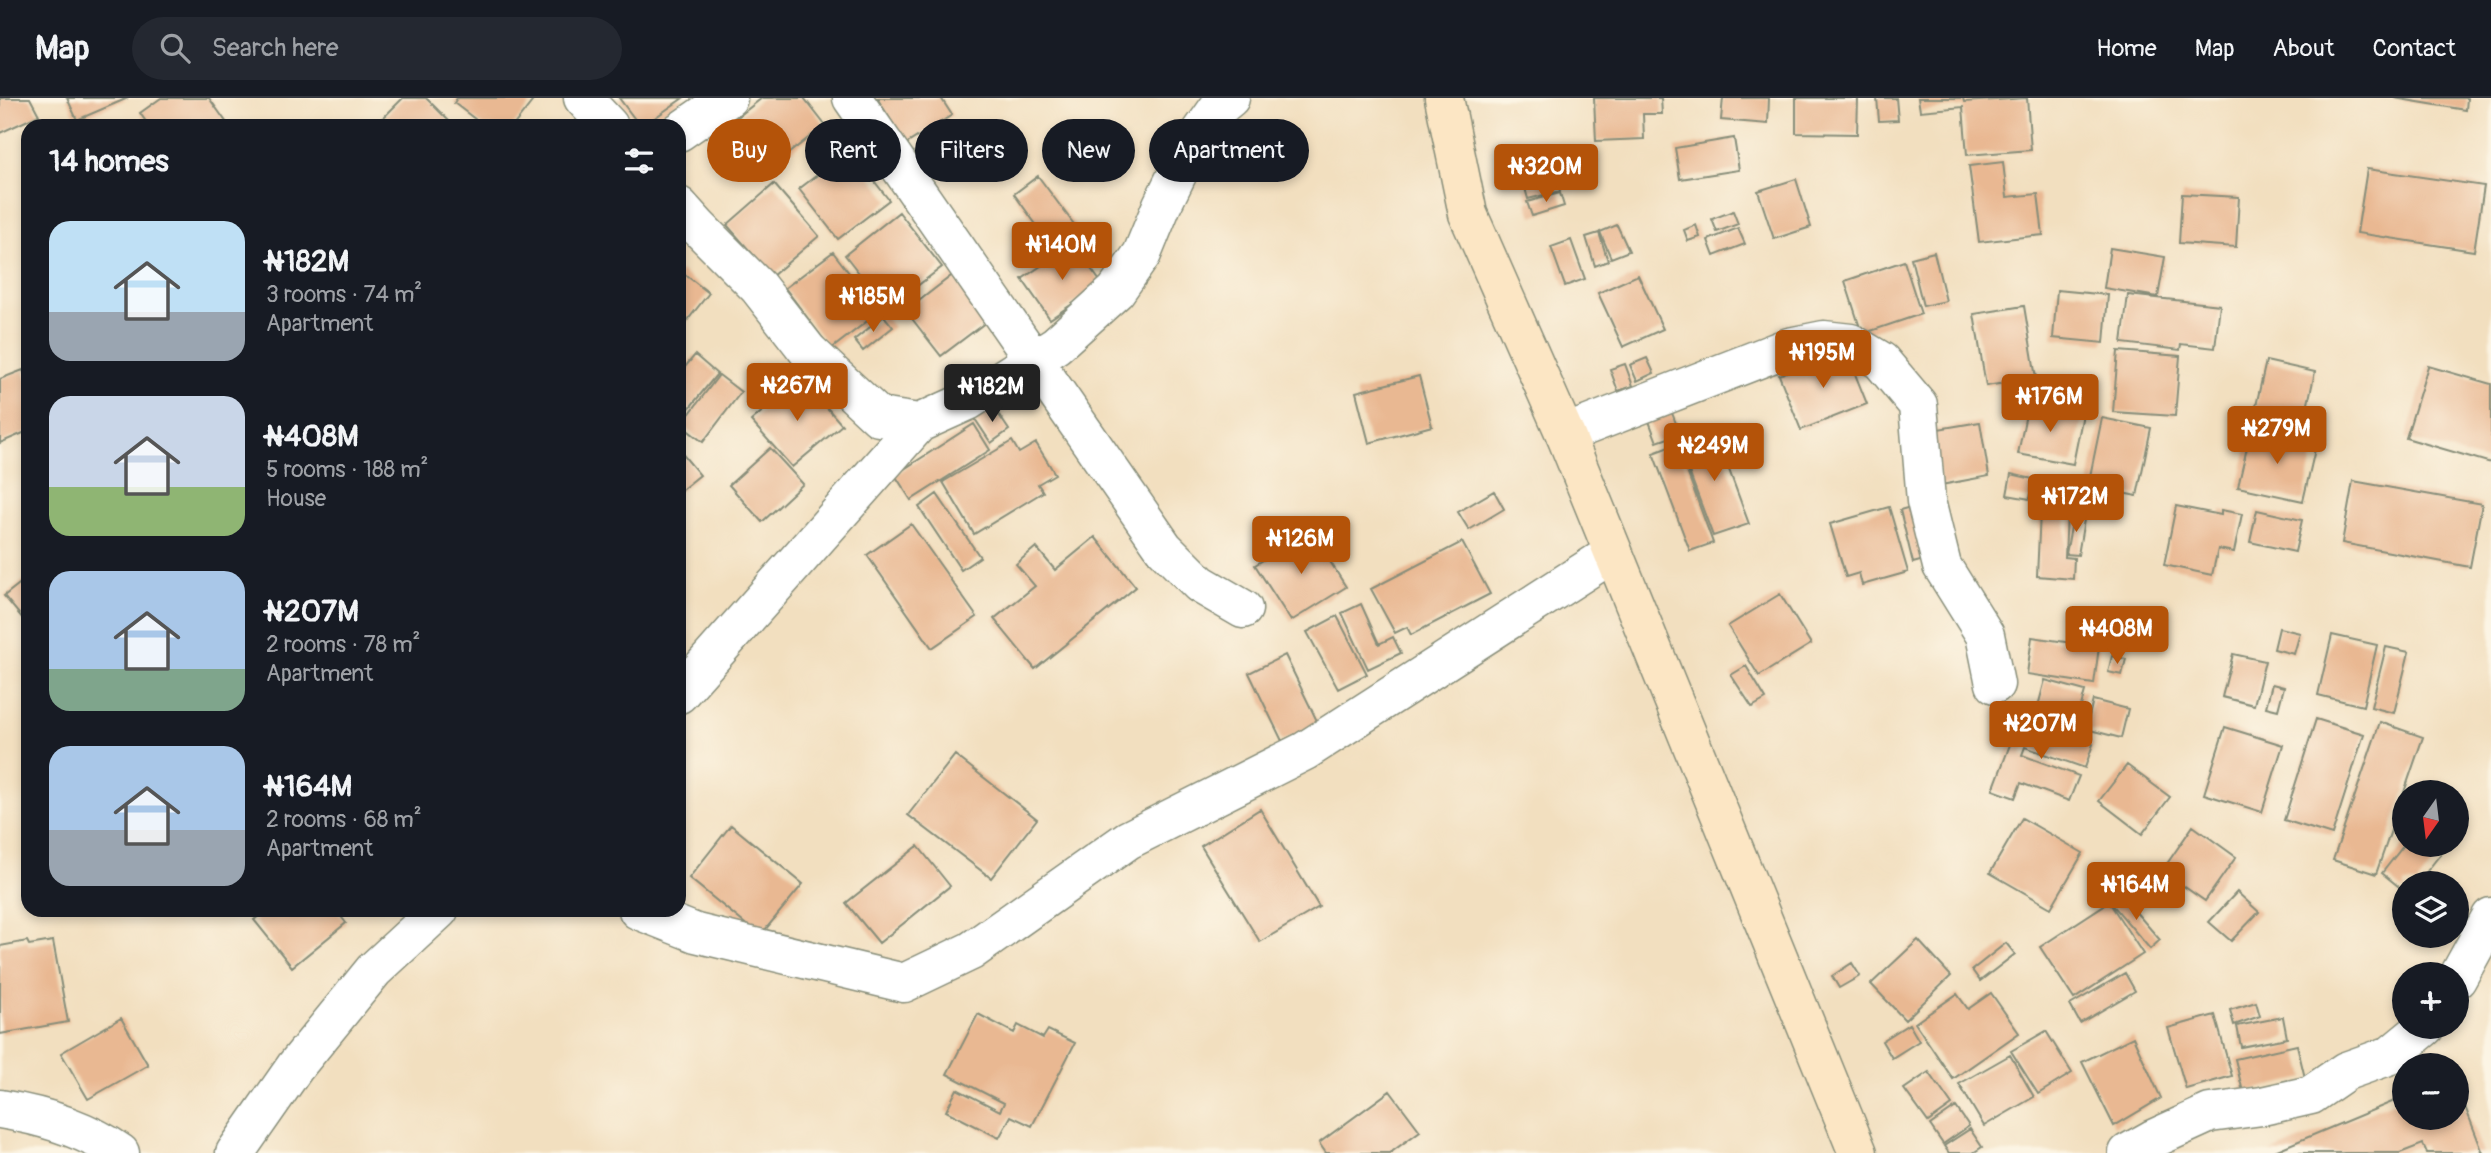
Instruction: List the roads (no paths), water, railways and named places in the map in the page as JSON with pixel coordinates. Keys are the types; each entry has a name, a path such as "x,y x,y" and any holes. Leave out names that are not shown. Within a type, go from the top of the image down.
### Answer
{"main road":[{"path":"1444,98 1468,214 1565,434 1858,1153"}],"street":[{"path":"583,98 602,119"},
{"path":"686,127 728,98"},
{"path":"852,98 1164,548 1200,584 1243,610"},
{"path":"686,686 919,423 968,401 1056,345 1116,291 1142,254 1161,205 1190,148 1219,107 1230,98"},
{"path":"686,213 758,286 808,351 879,417 919,423"},
{"path":"1565,434 1789,347 1824,340 1851,342 1881,361 1918,405 1926,501 1942,566 1986,635 1995,684"},
{"path":"656,917 696,933 904,983 971,951 1128,840 1305,751 1613,553"},
{"path":"236,1153 295,1067 374,970 431,917"},
{"path":"2466,962 2491,917"},
{"path":"2128,1153 2210,1113 2262,1106 2311,1095 2346,1071 2391,1055 2410,1039"},
{"path":"0,1109 49,1119 100,1138 120,1153"}]}
